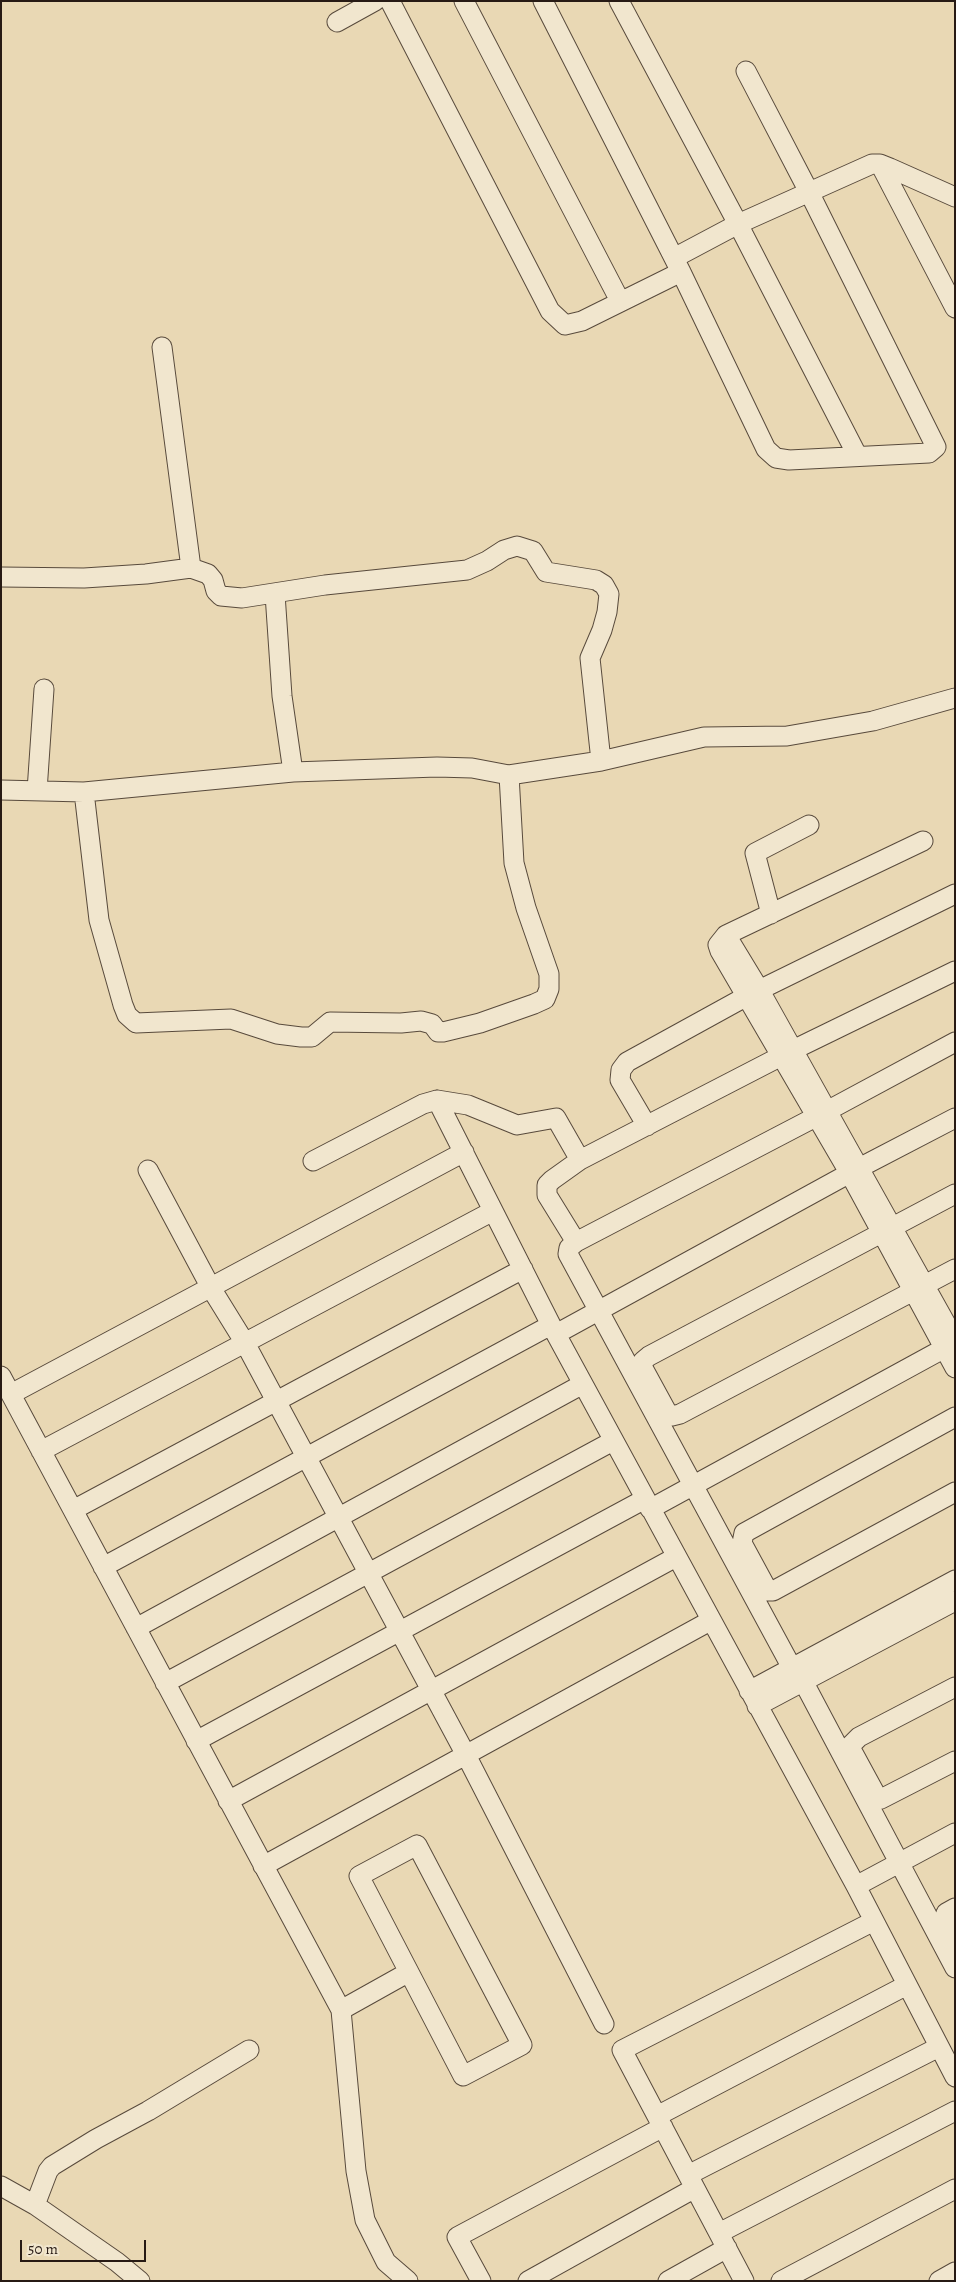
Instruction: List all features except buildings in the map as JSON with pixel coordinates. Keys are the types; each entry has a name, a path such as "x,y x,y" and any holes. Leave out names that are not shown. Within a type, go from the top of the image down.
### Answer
{"street":[{"path":"337,22 374,1"},
{"path":"390,1 550,311 565,325 582,321 620,301 738,224 872,164 880,164 955,197"},
{"path":"464,1 620,301"},
{"path":"543,1 677,265 766,449 776,458 789,460 857,455 929,453 936,447 809,192 746,71"},
{"path":"619,1 738,224 857,455"},
{"path":"880,164 955,308"},
{"path":"162,347 191,568"},
{"path":"1,577 84,578 146,574 191,568 208,574 221,596 242,598 325,585 467,570 487,561 504,550 517,546 533,551 546,572 600,581 607,589 609,599 602,630 590,658 601,761"},
{"path":"275,594 282,696 293,772"},
{"path":"37,791 44,689"},
{"path":"1,790 84,792 293,772 437,766 472,768 509,775 601,761 704,737 786,736 873,721 955,698"},
{"path":"84,792 100,920 123,1004 127,1015 136,1023 230,1019 277,1034 312,1037 330,1022 384,1024 421,1021 428,1022 438,1032 443,1032 480,1023 534,1004 545,999 549,989 549,974 526,908 514,863 509,775"},
{"path":"771,914 755,853 809,825"},
{"path":"923,841 726,936 718,945 720,951 753,994 920,1287 951,1344 955,1368"},
{"path":"647,1126 620,1080 621,1070 627,1062 753,994 955,894"},
{"path":"576,1242 547,1195 547,1185 580,1160 955,971"},
{"path":"955,1042 576,1242 569,1248 568,1254 693,1486 798,1674 955,1968"},
{"path":"313,1160 423,1104 436,1100 468,1106 517,1125 556,1118 580,1160"},
{"path":"436,1100 553,1330 856,1886 949,2061 691,2181 528,2281"},
{"path":"104,1567 306,1457 553,1330 599,1310 955,1118"},
{"path":"11,1394 464,1152"},
{"path":"148,1170 211,1288 245,1342 400,1631 604,2024"},
{"path":"955,1194 649,1356 643,1361 643,1368 667,1412 672,1416 680,1414 955,1269"},
{"path":"41,1451 493,1211"},
{"path":"73,1510 523,1269"},
{"path":"196,1741 400,1631 647,1504 693,1486 951,1344"},
{"path":"1,1376 341,2010 354,2152 365,2220 386,2262 408,2281"},
{"path":"136,1628 583,1384"},
{"path":"955,1417 744,1533 742,1543 768,1591 773,1592 955,1492"},
{"path":"165,1683 613,1441"},
{"path":"228,1801 676,1557"},
{"path":"753,1699 955,1580"},
{"path":"798,1674 955,1601"},
{"path":"263,1866 710,1621"},
{"path":"955,1687 859,1737 851,1745 880,1799 955,1761"},
{"path":"856,1886 955,1833"},
{"path":"417,1845 522,2045 463,2076 409,1972 359,1876 417,1845"},
{"path":"955,1908 946,1913 944,1920 955,1942"},
{"path":"744,2281 622,2050 874,1921"},
{"path":"341,2010 409,1972"},
{"path":"481,2281 457,2237 660,2121 907,1984"},
{"path":"35,2205 48,2171 52,2166 249,2050"},
{"path":"668,2281 723,2241 955,2111"},
{"path":"1,2186 35,2205 117,2262 140,2281"},
{"path":"781,2281 955,2189"},
{"path":"939,2281 955,2272"}]}
